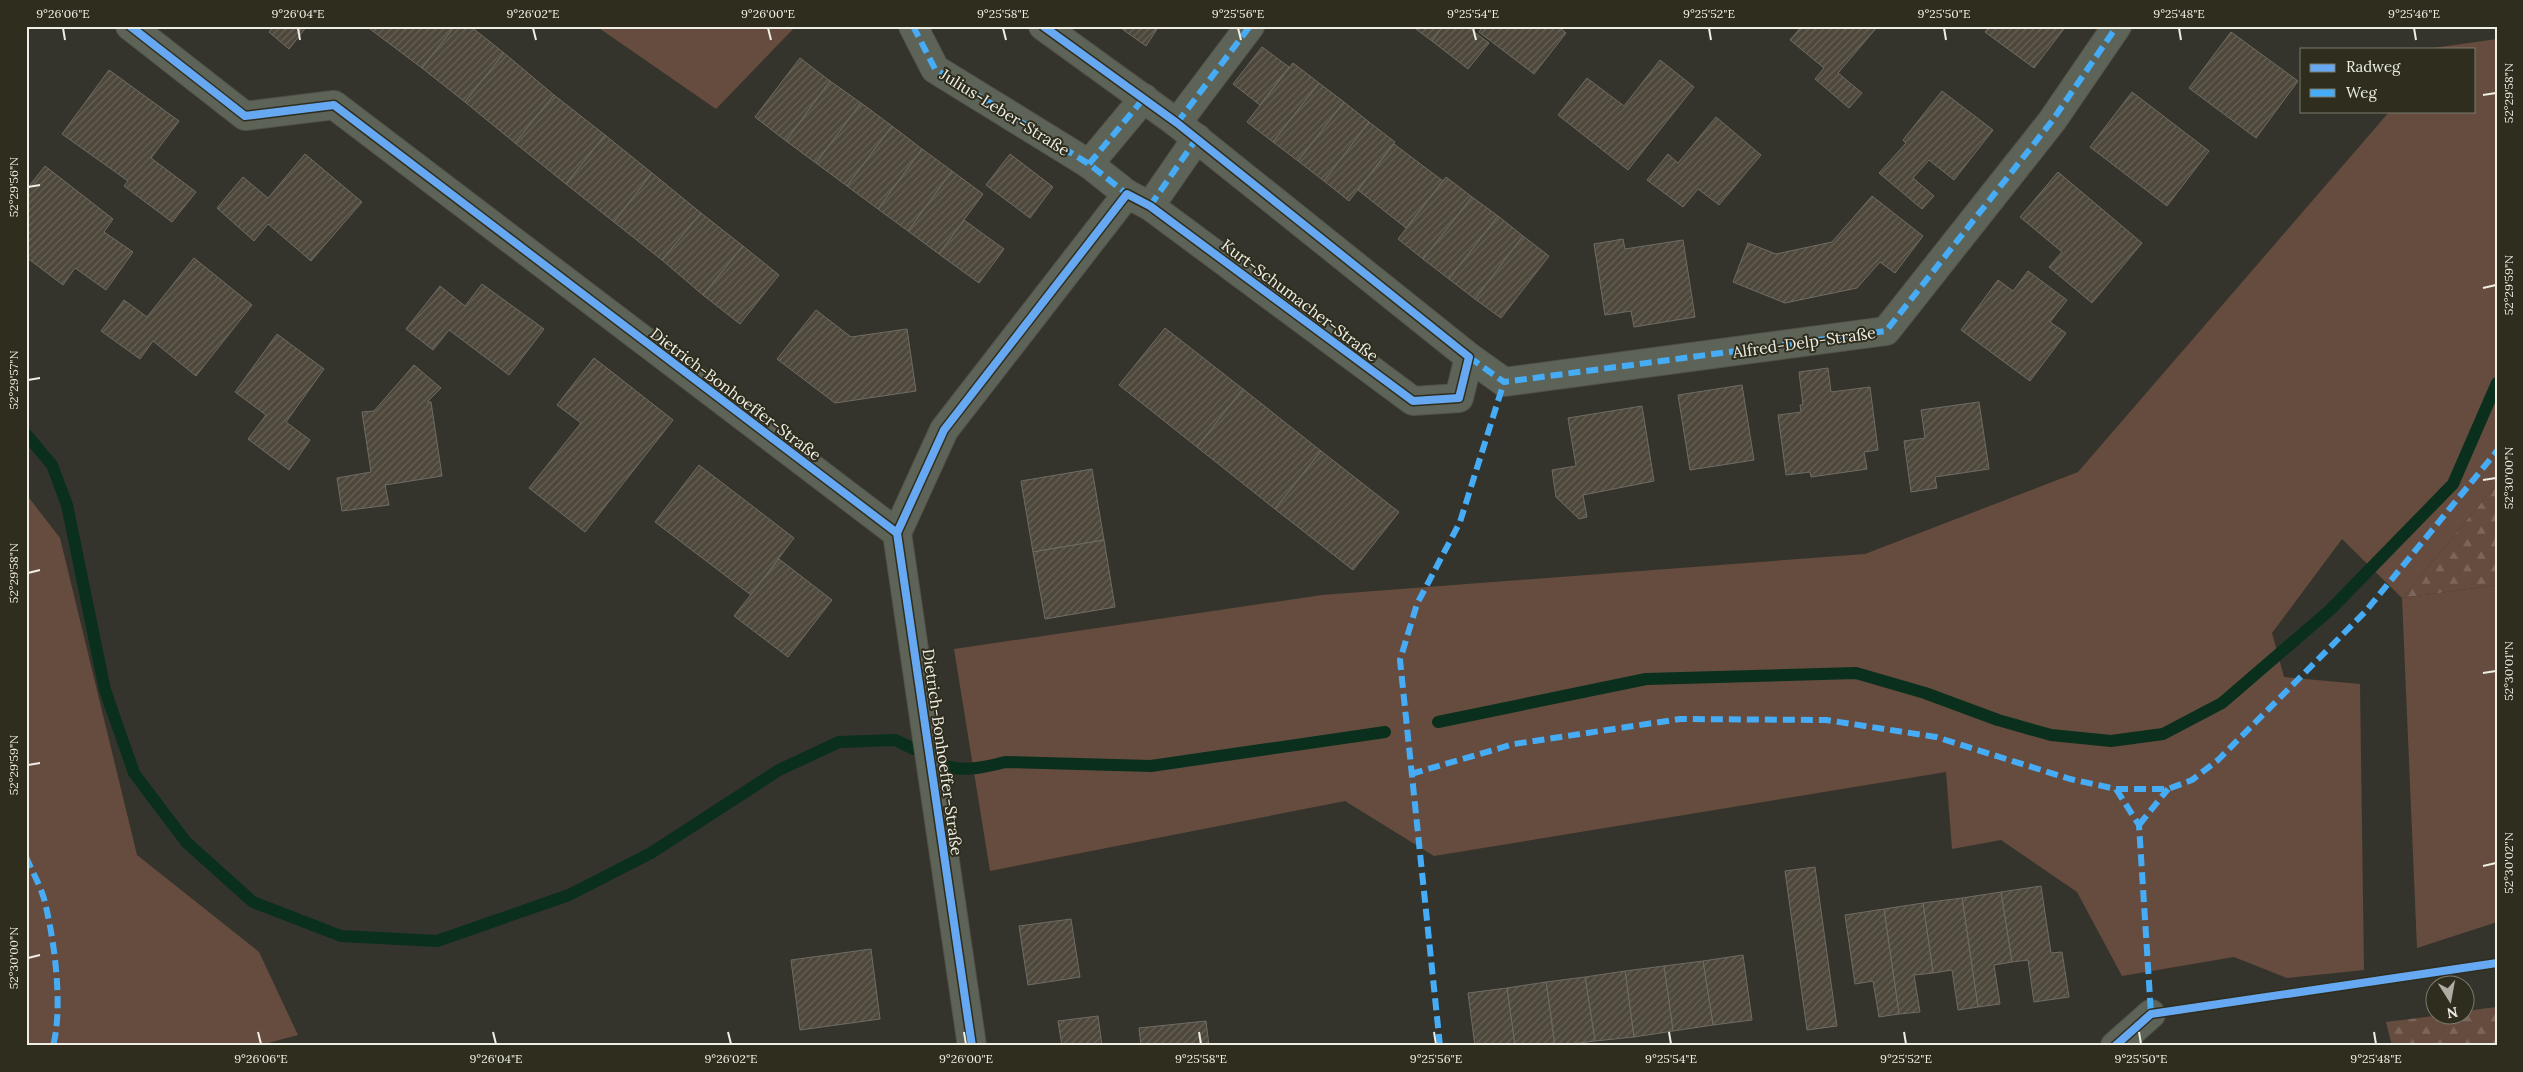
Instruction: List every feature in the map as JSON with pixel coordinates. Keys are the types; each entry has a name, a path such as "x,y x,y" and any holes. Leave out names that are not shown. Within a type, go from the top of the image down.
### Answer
{"street":[{"name":"Dietrich-Bonhoeffer-Straße","path":"130,26 245,116 334,105 897,533 972,1046"},
{"name":"Julius-Leber-Straße","path":"912,26 935,69 1089,164 1139,200"},
{"path":"1043,26 1187,131 1469,357"},
{"path":"897,533 944,430 1139,200 1187,131 1250,26"},
{"name":"Alfred-Delp-Straße","path":"1469,357 1504,382 1886,331 2052,121 2117,26"},
{"path":"1089,164 1144,98"},
{"name":"Kurt-Schumacher-Straße","path":"1139,200 1413,401 1460,398 1469,357"},
{"path":"2115,1046 2151,1014"}],"green space":[{"path":"596,26 796,26 716,109"},
{"path":"2497,39 2497,484 2402,598 2342,539 2272,633 2284,677 2360,684 2364,970 2287,978 2234,957 2122,976 2077,892 2001,840 1952,849 1946,772 1434,856 1345,801 990,871 954,649 1322,595 1865,554 2078,472 2389,112 2476,112 2476,48 2433,48"},
{"path":"2497,484 2497,585 2402,598"},
{"path":"26,494 60,538 137,855 259,952 298,1035 257,1046 26,1046"},
{"path":"2497,585 2497,922 2417,948 2402,598"},
{"path":"2497,1007 2497,1046 2392,1046 2386,1022 2426,1017 2426,1024 2476,1024 2476,1010"}],"building":[{"path":"274,26 307,26 289,49 269,32"},
{"path":"366,26 455,26 422,68"},
{"path":"455,26 470,26 504,53 465,102 422,68"},
{"path":"1118,26 1159,26 1146,46"},
{"path":"1412,26 1443,26 1432,41"},
{"path":"1443,26 1466,26 1489,43 1468,69 1432,41"},
{"path":"1483,26 1558,26 1566,33 1534,74 1479,32"},
{"path":"1802,26 1878,26 1838,73 1862,93 1849,108 1815,79 1824,68 1790,40"},
{"path":"1990,26 2066,26 2034,68 1985,32"},
{"path":"2231,32 2298,81 2256,138 2189,88"},
{"path":"1262,47 1289,67 1260,105 1233,84"},
{"path":"504,53 554,95 515,143 465,102"},
{"path":"800,58 830,81 786,141 755,117"},
{"path":"1660,60 1694,87 1628,170 1558,115 1587,78 1624,106"},
{"path":"1293,63 1319,83 1273,142 1247,122"},
{"path":"109,70 179,121 151,158 196,192 172,222 124,186 128,181 62,134"},
{"path":"830,81 861,103 816,163 786,141"},
{"path":"1319,83 1344,102 1298,161 1273,142"},
{"path":"1942,91 1993,130 1954,180 1929,160 1913,178 1934,196 1922,209 1879,173 1906,143 1903,140"},
{"path":"2132,92 2209,151 2167,206 2090,147"},
{"path":"554,95 605,135 566,184 515,143"},
{"path":"1344,102 1369,122 1324,181 1298,161"},
{"path":"861,103 892,126 847,186 816,163"},
{"path":"1716,117 1761,155 1719,205 1698,189 1683,207 1647,180 1668,154 1678,163"},
{"path":"1369,122 1395,142 1349,201 1324,181"},
{"path":"892,126 922,149 878,209 847,186"},
{"path":"605,135 652,173 614,222 566,184"},
{"path":"1394,144 1443,181 1406,228 1358,190"},
{"path":"922,149 952,171 908,231 878,209"},
{"path":"305,154 362,202 311,261 268,224 254,241 217,208 243,177 268,198"},
{"path":"1010,154 1053,187 1030,218 986,185"},
{"path":"45,166 113,219 104,232 133,252 106,290 75,268 63,285 26,257 26,190"},
{"path":"952,171 983,194 939,254 908,231"},
{"path":"2058,172 2142,243 2092,303 2049,267 2062,252 2020,217"},
{"path":"652,173 701,213 662,260 614,222"},
{"path":"1446,177 1472,197 1423,259 1398,239"},
{"path":"1872,196 1923,236 1895,273 1880,262 1857,288 1785,303 1733,282 1748,243 1776,254 1832,242"},
{"path":"1472,197 1498,216 1449,279 1423,259"},
{"path":"701,213 743,246 703,295 662,260"},
{"path":"1498,216 1523,236 1475,299 1449,279"},
{"path":"964,220 1004,249 979,283 939,254"},
{"path":"1523,236 1549,256 1501,318 1475,299"},
{"path":"1623,239 1625,249 1683,240 1695,317 1634,327 1631,311 1605,315 1594,244"},
{"path":"743,246 779,275 740,324 703,295"},
{"path":"194,258 252,305 196,376 153,341 140,359 101,331 124,300 147,317"},
{"path":"2028,271 2067,300 2050,322 2066,333 2030,381 1961,330 1998,280 2013,291"},
{"path":"482,284 544,329 509,375 449,330 433,350 406,329 440,286 465,306"},
{"path":"816,310 851,337 907,329 916,391 835,403 777,359"},
{"path":"1165,328 1243,389 1197,447 1119,385"},
{"path":"277,334 324,369 286,422 310,440 289,470 248,439 266,415 235,392"},
{"path":"594,358 673,420 585,532 529,488 581,423 557,405"},
{"path":"414,365 441,388 427,402 431,402 442,476 385,485 389,505 342,511 337,478 371,472 362,412 374,411"},
{"path":"1828,368 1831,392 1870,387 1878,450 1864,452 1867,469 1811,477 1810,472 1786,475 1778,415 1801,412 1800,405 1803,405 1799,372"},
{"path":"1742,385 1754,460 1690,470 1678,395"},
{"path":"1243,389 1321,451 1275,509 1197,447"},
{"path":"1979,402 1989,469 1935,477 1937,488 1911,492 1904,441 1925,438 1921,410"},
{"path":"1642,406 1654,481 1583,495 1587,517 1579,519 1556,497 1552,470 1576,466 1568,418"},
{"path":"1321,451 1399,512 1353,570 1275,509"},
{"path":"699,465 794,538 751,595 655,522"},
{"path":"1092,469 1104,540 1033,552 1021,481"},
{"path":"1104,540 1115,607 1045,619 1033,552"},
{"path":"779,559 832,600 788,657 734,616"},
{"path":"1815,867 1837,1026 1807,1030 1785,871"},
{"path":"2041,886 2051,953 2062,952 2069,997 2034,1002 2028,960 2012,962 2001,892"},
{"path":"2001,892 2012,962 1994,965 2000,1004 1978,1007 1962,898"},
{"path":"1962,898 1978,1007 1958,1010 1952,970 1933,973 1923,903"},
{"path":"1923,903 1933,973 1914,975 1920,1012 1899,1014 1884,909"},
{"path":"1884,909 1899,1014 1879,1017 1873,981 1855,984 1845,915"},
{"path":"1071,919 1080,977 1028,985 1019,926"},
{"path":"871,949 880,1019 800,1030 791,960"},
{"path":"1743,955 1752,1020 1713,1025 1703,961"},
{"path":"1703,961 1713,1025 1673,1031 1664,966"},
{"path":"1664,966 1673,1031 1634,1037 1625,971"},
{"path":"1625,971 1634,1037 1595,1041 1585,977"},
{"path":"1585,977 1595,1041 1555,1046 1546,982"},
{"path":"1546,982 1555,1046 1515,1046 1507,988"},
{"path":"1507,988 1515,1046 1475,1046 1468,993"},
{"path":"1098,1016 1102,1046 1062,1046 1058,1021"},
{"path":"1206,1021 1209,1046 1141,1046 1139,1028"}],"waterway":[{"path":"1438,722 1646,679 1856,673 1925,693 1998,720 2051,735 2111,741 2163,734 2222,703 2330,610 2453,484 2497,383"},
{"path":"26,434 52,465 67,505 105,690 134,773 186,842 253,902 341,936 437,941 569,895 651,853 779,770 839,742 895,740 914,749"},
{"path":"938,763 963,769 980,768 1005,762 1151,766 1385,732"}],"marked path":[{"path":"913,26 935,69 1089,164 1127,194"},
{"path":"1177,123 1250,26"},
{"path":"1469,357 1504,382 1886,331 2052,121 2117,26"},
{"path":"1089,164 1144,98"},
{"path":"1150,206 1197,138"},
{"path":"1440,1046 1400,660 1417,604 1460,522 1504,382"},
{"path":"1411,774 1514,744 1680,719 1826,720 1936,737 2070,779 2116,789 2168,789 2192,780 2218,760 2365,612 2497,451"},
{"path":"2116,789 2139,825 2151,1014"},
{"path":"2139,825 2168,789"},
{"path":"26,857 43,894 55,958 58,996 53,1046"}],"cycle path":[{"path":"130,26 245,116 334,105 897,533 972,1046"},
{"path":"897,533 944,430 1127,194 1150,206 1413,401 1459,398 1469,357 1177,123 1043,26"},
{"path":"2115,1046 2151,1014 2497,963"}]}
